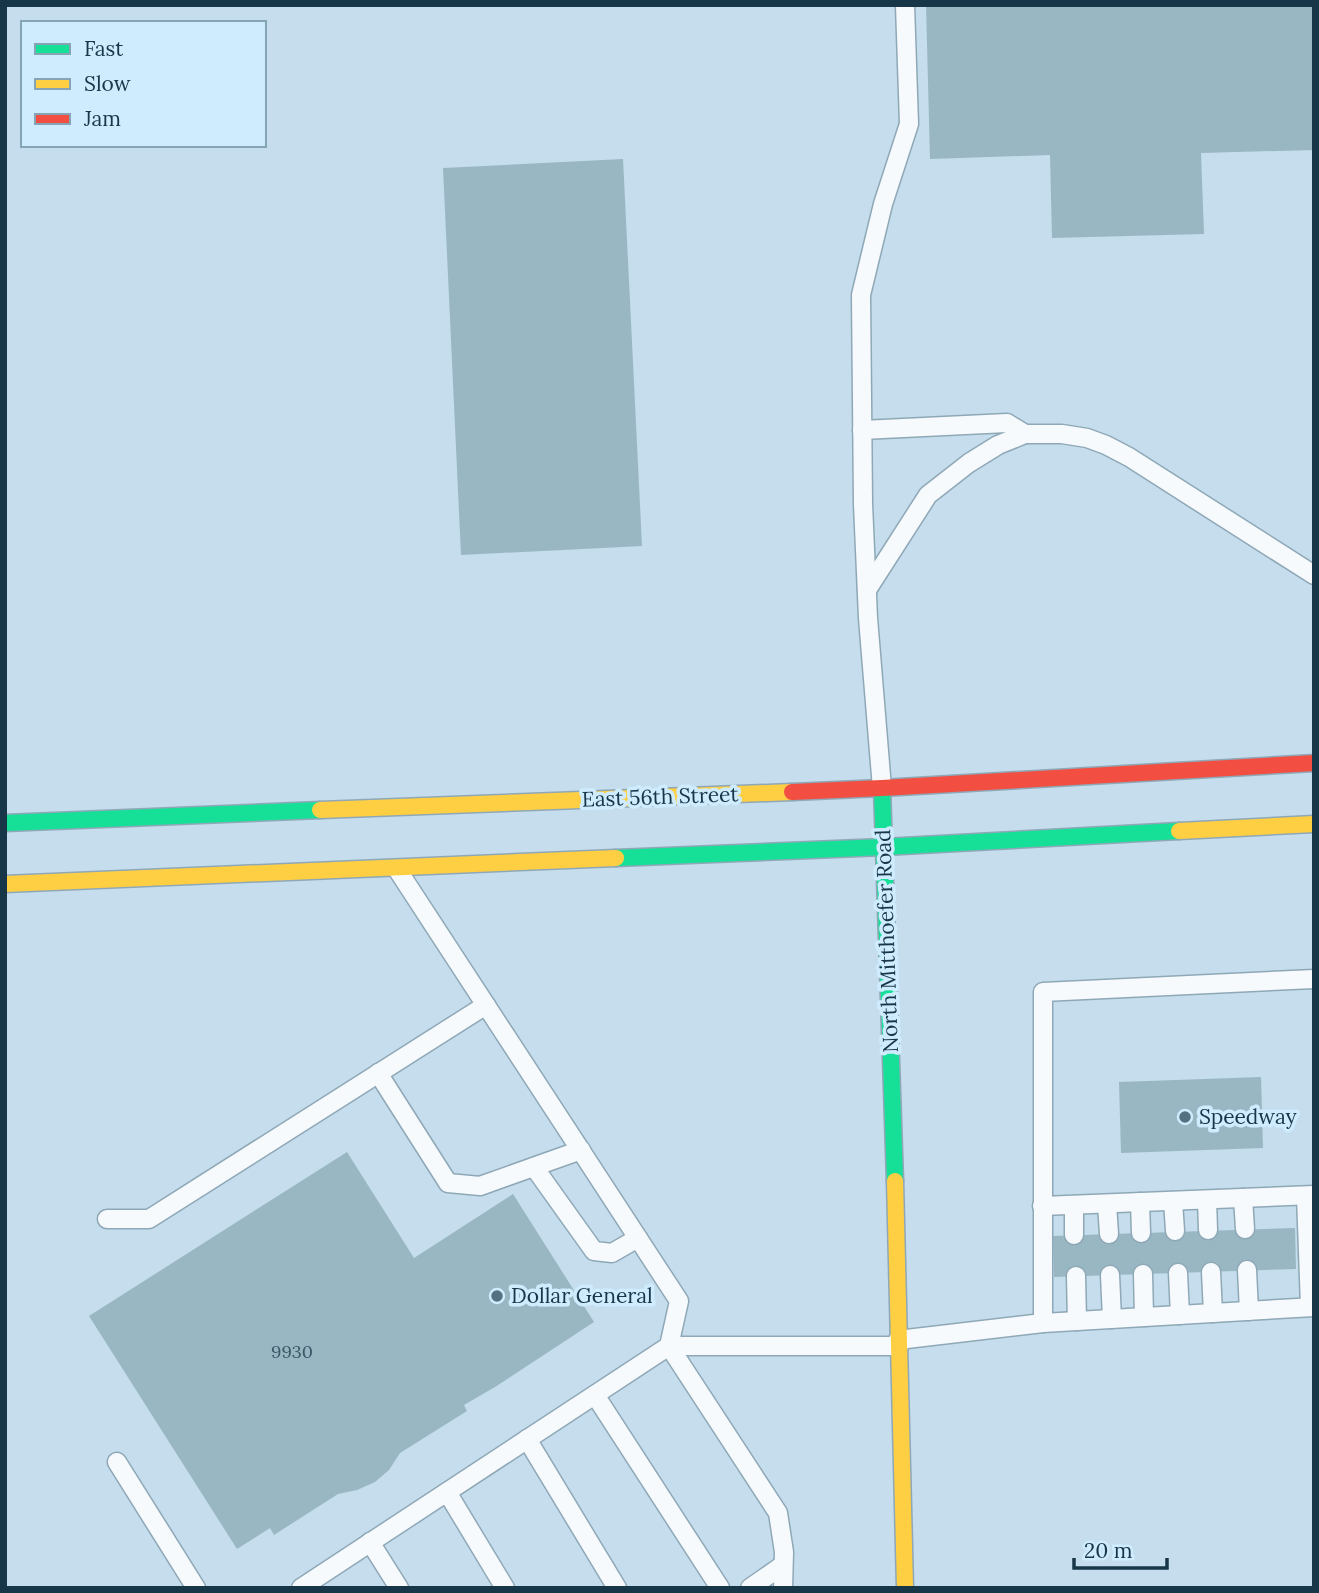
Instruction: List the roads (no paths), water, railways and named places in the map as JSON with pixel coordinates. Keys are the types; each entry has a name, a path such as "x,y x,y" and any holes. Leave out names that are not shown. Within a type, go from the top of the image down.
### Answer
{"main road":[{"name":"East 56th Street","path":"5,823 882,788 1314,764"},
{"name":"North Mitthoefer Road","path":"882,788 905,1588"},
{"path":"5,884 884,847 1314,824"}],"lane":[{"name":"North Mitthoefer Road","path":"882,788 867,590 861,295 883,204 909,124 905,5"},
{"path":"862,430 1007,424 1025,434"},
{"path":"867,590 928,495 969,463 998,445 1025,434 1062,434 1087,438 1129,457 1314,575"},
{"path":"397,869 679,1301 669,1346 778,1513 784,1552 783,1588"},
{"path":"1042,1323 1043,992 1314,979"},
{"path":"107,1219 149,1219 486,1005"},
{"path":"378,1073 448,1183 480,1186 581,1150"},
{"path":"534,1167 594,1251 612,1253 638,1238"},
{"path":"301,1588 669,1346 898,1343 1042,1323 1312,1307 1310,1195 1042,1206"},
{"path":"1243,1198 1245,1229"},
{"path":"1207,1200 1208,1230"},
{"path":"1173,1201 1175,1231"},
{"path":"1140,1202 1141,1233"},
{"path":"1107,1204 1109,1234"},
{"path":"1074,1205 1074,1235"},
{"path":"1247,1270 1249,1311"},
{"path":"1211,1272 1213,1313"},
{"path":"1178,1273 1180,1315"},
{"path":"1143,1274 1144,1317"},
{"path":"1111,1275 1112,1319"},
{"path":"1076,1276 1077,1321"},
{"path":"595,1395 720,1588"},
{"path":"527,1439 617,1588"},
{"path":"117,1462 195,1588"},
{"path":"447,1492 505,1588"},
{"path":"370,1542 398,1588"},
{"path":"750,1588 783,1565"}],"place":[{"name":"Speedway","path":"1185,1117"},
{"name":"Dollar General","path":"497,1296"}]}
